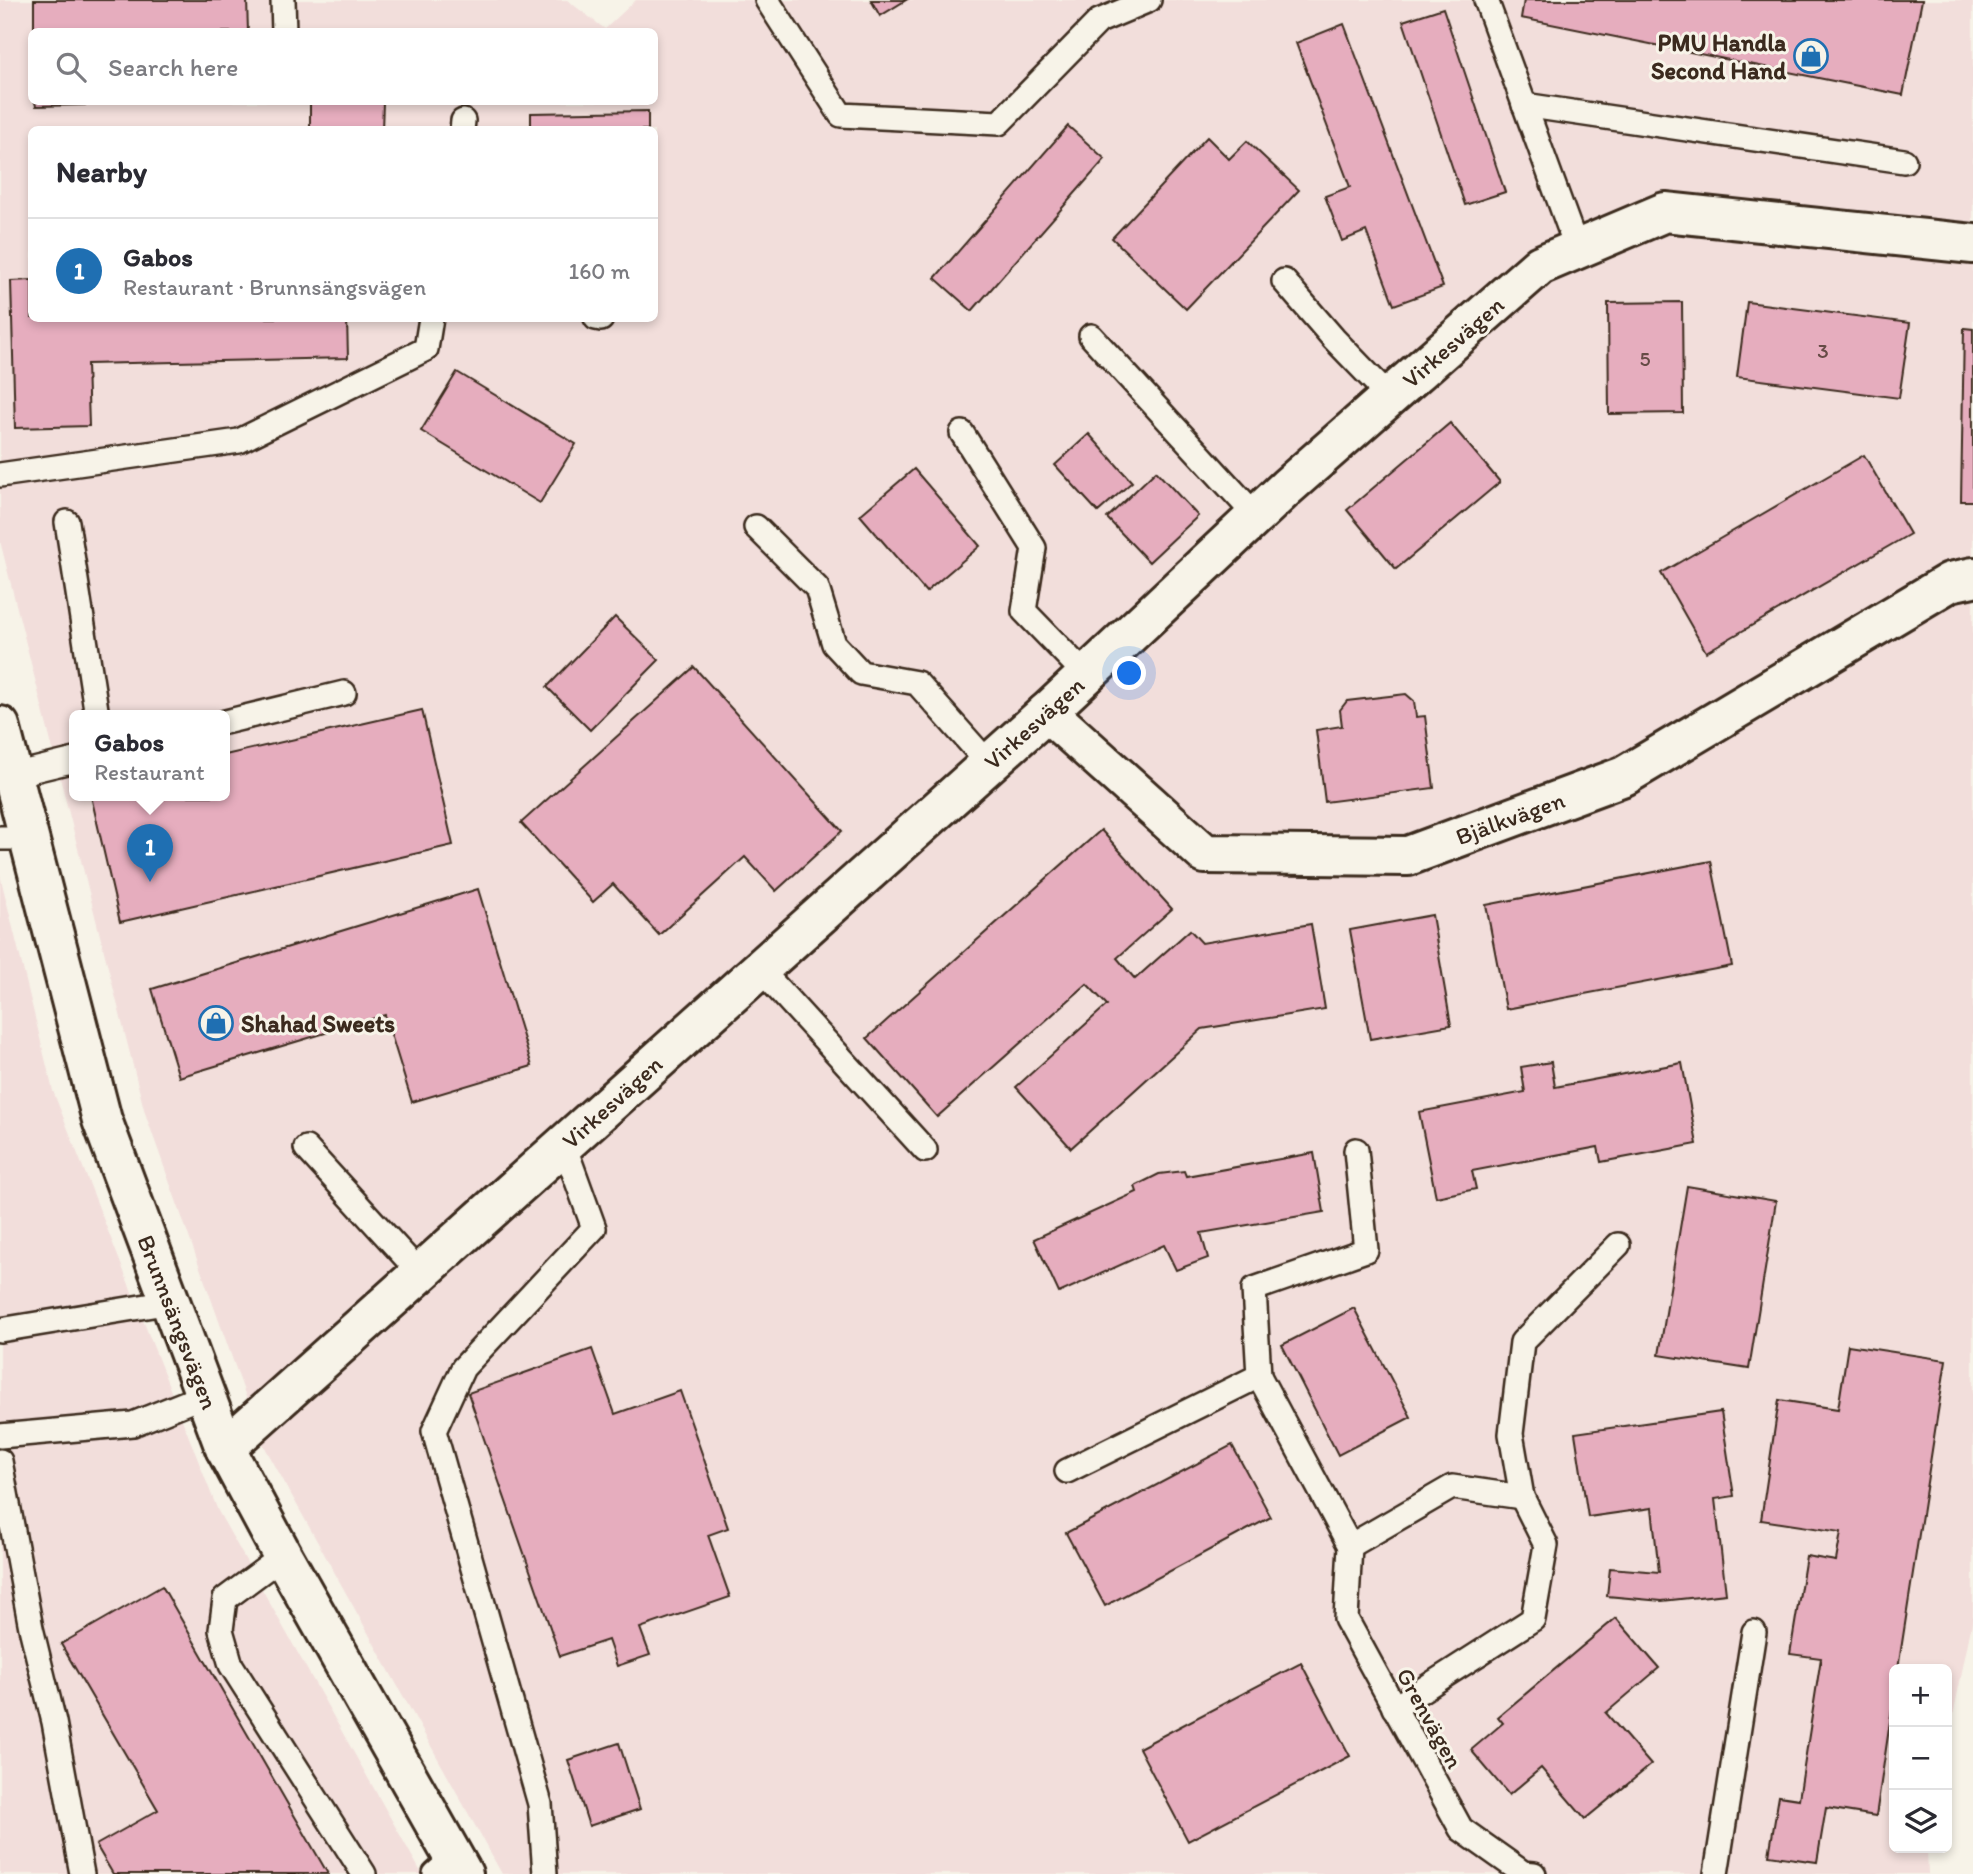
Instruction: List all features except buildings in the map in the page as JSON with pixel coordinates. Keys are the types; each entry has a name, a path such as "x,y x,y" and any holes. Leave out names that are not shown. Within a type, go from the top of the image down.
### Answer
{"street":[{"name":"Virkesvägen","path":"225,1448 989,764 1256,516 1540,265 1665,212 1973,244"},
{"name":"Bjälkvägen","path":"1046,712 1205,854 1408,856 1624,776 1951,582 1973,577"},
{"name":"Brunnsängsvägen","path":"4,746 14,838 102,1120 225,1448 451,1868"}],"lane":[{"path":"283,0 284,28"},
{"path":"767,0 841,115 999,123 1099,21 1149,0"},
{"path":"1486,0 1577,249"},
{"path":"1524,105 1904,161"},
{"path":"1284,281 1334,339 1390,397"},
{"path":"0,475 239,441 426,348 430,322"},
{"path":"1091,336 1256,516"},
{"path":"962,433 1034,548 1024,611 1086,675"},
{"path":"67,522 96,710"},
{"path":"755,527 817,588 834,644 861,673 917,683 989,764"},
{"path":"230,721 344,693"},
{"path":"4,746 69,759"},
{"path":"760,969 925,1150"},
{"path":"545,1874 540,1804 434,1431 463,1368 594,1228 564,1145"},
{"path":"306,1148 420,1273"},
{"path":"1356,1150 1366,1250 1254,1289 1259,1376 1350,1546 1452,1487 1522,1497"},
{"path":"1394,1708 1533,1619 1546,1545 1522,1497 1511,1434 1522,1342 1618,1245"},
{"path":"0,1330 171,1302"},
{"path":"1067,1471 1259,1376"},
{"path":"0,1436 133,1424 205,1395"},
{"path":"0,1461 31,1628 54,1721 82,1874"},
{"name":"Grenvägen","path":"1350,1546 1346,1619 1461,1829 1526,1874"},
{"path":"284,1556 225,1598 221,1630 231,1665 364,1874"},
{"path":"1716,1874 1754,1632"}],"shaded area":[{"path":"0,0 567,0 604,28 28,28 28,105 658,105 658,28 606,28 636,0 1973,0 1973,1618 1952,1721 1952,1664 1889,1664 1889,1853 1927,1853 1928,1874 502,1874 262,1442 145,1113 0,541"},
{"path":"0,875 53,1091 218,1511 422,1874 0,1874"}],"place":[{"name":"PMU Handla Second Hand","path":"1811,56"},
{"name":"Gabos","path":"150,882"},
{"name":"Shahad Sweets","path":"216,1023"}]}
